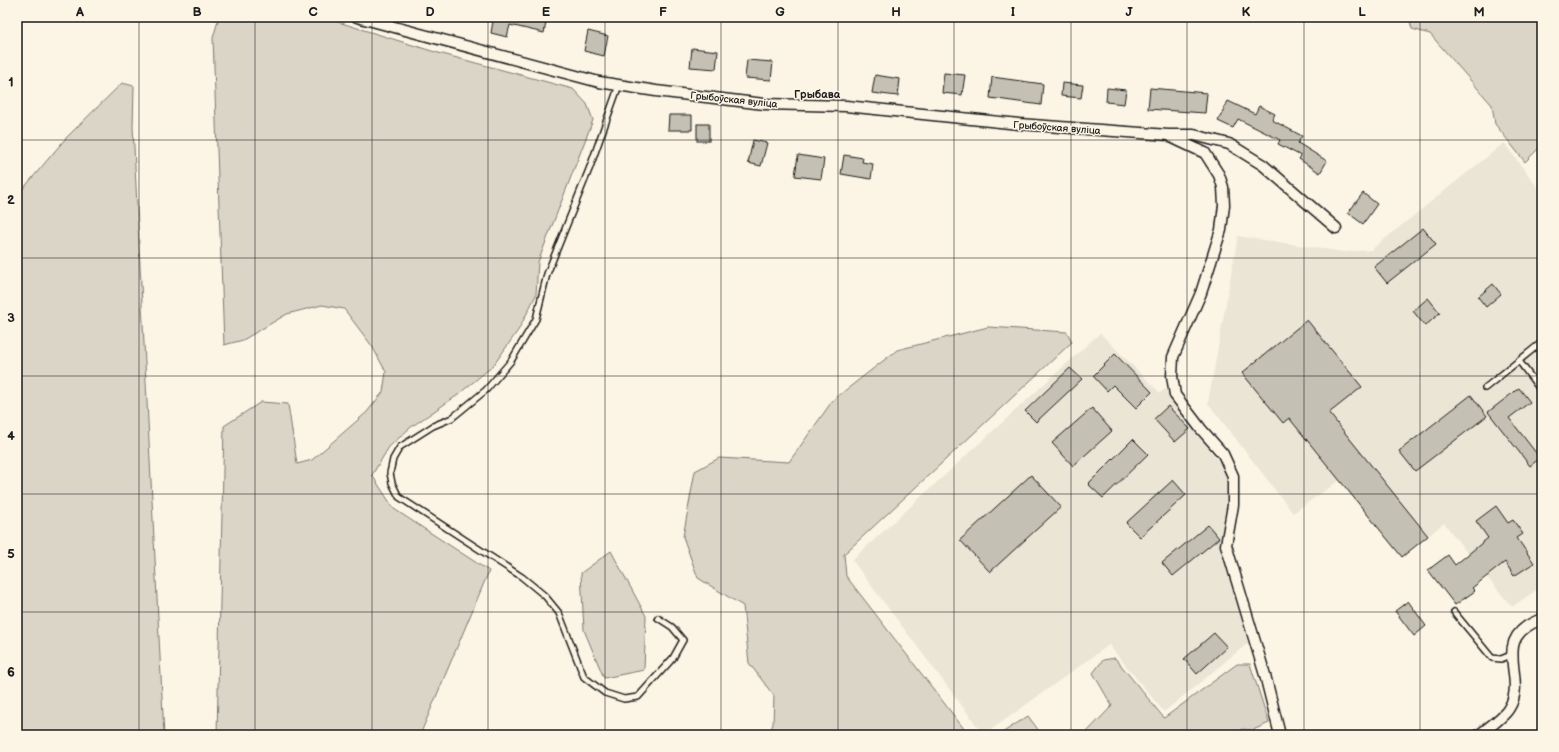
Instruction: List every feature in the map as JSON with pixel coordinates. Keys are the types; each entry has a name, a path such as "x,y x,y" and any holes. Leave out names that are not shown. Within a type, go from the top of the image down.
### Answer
{"street":[{"name":"Грыбоўская вуліца","path":"357,17 599,82 619,85 764,104 846,106 1019,124 1168,135 1194,135 1229,144 1263,165 1336,228"},
{"path":"1168,135 1205,153 1219,174 1223,187 1224,205 1221,230 1201,293 1173,357 1172,376 1175,395 1200,429 1223,454 1233,476 1233,505 1226,545 1265,675 1280,735"},
{"path":"1479,735 1509,709 1515,692 1511,655 1516,637 1531,623 1542,619"}],"lane":[{"path":"619,85 590,167 547,274 536,319 511,361 486,390 452,418 433,426 400,447 393,459 390,473 392,483 399,497 522,577 545,596 559,613 584,677 605,693 624,699 638,697 673,658 683,640 672,627 658,618"},
{"path":"1485,388 1542,342"},
{"path":"1518,361 1542,392"},
{"path":"1454,612 1492,658 1501,659 1511,655"}],"shaded area":[{"path":"219,17 322,17 435,52 573,89 587,104 593,120 538,262 536,295 519,329 493,366 455,397 411,427 389,447 372,475 394,509 489,571 420,735 217,735 224,426 261,402 288,404 297,464 312,460 367,412 383,392 386,372 372,346 344,309 322,305 287,314 243,340 224,345 213,38"},
{"path":"1409,17 1542,17 1542,145 1525,162 1495,124 1492,105 1430,34 1412,29"},
{"path":"122,83 134,86 133,127 164,735 17,735 17,196 66,138"},
{"path":"1504,143 1542,193 1542,586 1512,607 1444,523 1402,557 1340,480 1293,513 1208,403 1238,236 1344,252 1371,250"},
{"path":"988,327 1067,332 1072,342 844,554 846,576 968,734 972,735 769,735 773,724 774,696 749,663 743,606 698,578 683,537 695,471 719,458 789,462 833,400 897,350"},
{"path":"1100,333 1160,393 1165,389 1227,473 1228,494 1221,545 1248,643 1164,712 1109,645 984,735 852,560"},
{"path":"611,551 646,616 644,670 604,678 584,630 581,573"},
{"path":"1115,658 1164,718 1237,664 1250,664 1269,723 1253,730 1242,729 1236,735 1084,735 1112,706 1093,673 1103,660"},
{"path":"1028,716 1042,735 999,735"}],"building":[{"path":"491,17 547,17 544,33 510,25 507,37 491,33 493,21 491,21"},
{"path":"588,31 608,36 604,56 584,51"},
{"path":"692,48 718,51 716,69 690,67"},
{"path":"747,60 773,62 771,80 745,78"},
{"path":"944,73 965,75 962,95 942,93"},
{"path":"875,75 900,79 898,96 872,93"},
{"path":"992,77 1043,84 1041,105 990,98"},
{"path":"1062,83 1083,85 1081,98 1061,96"},
{"path":"1107,88 1126,90 1124,104 1106,102"},
{"path":"1150,88 1207,93 1205,113 1148,109"},
{"path":"1228,101 1255,114 1259,106 1275,114 1272,120 1302,136 1298,143 1327,161 1320,173 1299,159 1301,156 1278,144 1280,140 1238,119 1233,128 1218,121"},
{"path":"669,115 692,115 692,130 668,130"},
{"path":"697,124 709,124 709,141 697,141"},
{"path":"753,140 767,143 761,166 748,163"},
{"path":"798,155 824,159 821,179 795,176"},
{"path":"844,155 863,158 862,162 873,164 871,179 841,174"},
{"path":"1363,193 1377,204 1363,224 1348,213"},
{"path":"1423,228 1436,244 1387,283 1374,267"},
{"path":"1493,284 1501,294 1486,307 1478,297"},
{"path":"1428,298 1440,313 1425,326 1413,311"},
{"path":"1307,320 1362,387 1329,413 1428,536 1402,557 1289,418 1283,423 1242,373"},
{"path":"1115,354 1152,392 1136,408 1113,385 1107,391 1093,376"},
{"path":"1070,368 1082,379 1036,422 1025,411"},
{"path":"1519,388 1530,402 1509,418 1540,458 1530,466 1488,412"},
{"path":"1471,395 1487,416 1415,471 1399,451"},
{"path":"1168,406 1190,429 1175,442 1154,419"},
{"path":"1092,408 1112,431 1073,466 1052,443"},
{"path":"1133,439 1148,454 1103,498 1088,484"},
{"path":"1031,475 1061,507 990,572 960,540"},
{"path":"1173,480 1186,495 1140,537 1126,523"},
{"path":"1496,506 1508,523 1513,520 1523,534 1517,538 1534,563 1514,576 1505,562 1472,588 1475,591 1455,605 1428,570 1448,555 1455,565 1488,538 1476,521"},
{"path":"1208,525 1219,538 1173,576 1162,563"},
{"path":"1408,601 1426,626 1414,636 1395,611"},
{"path":"1214,633 1227,647 1197,674 1184,659"}],"district":[{"name":"Грыбава","path":"817,94"}]}
